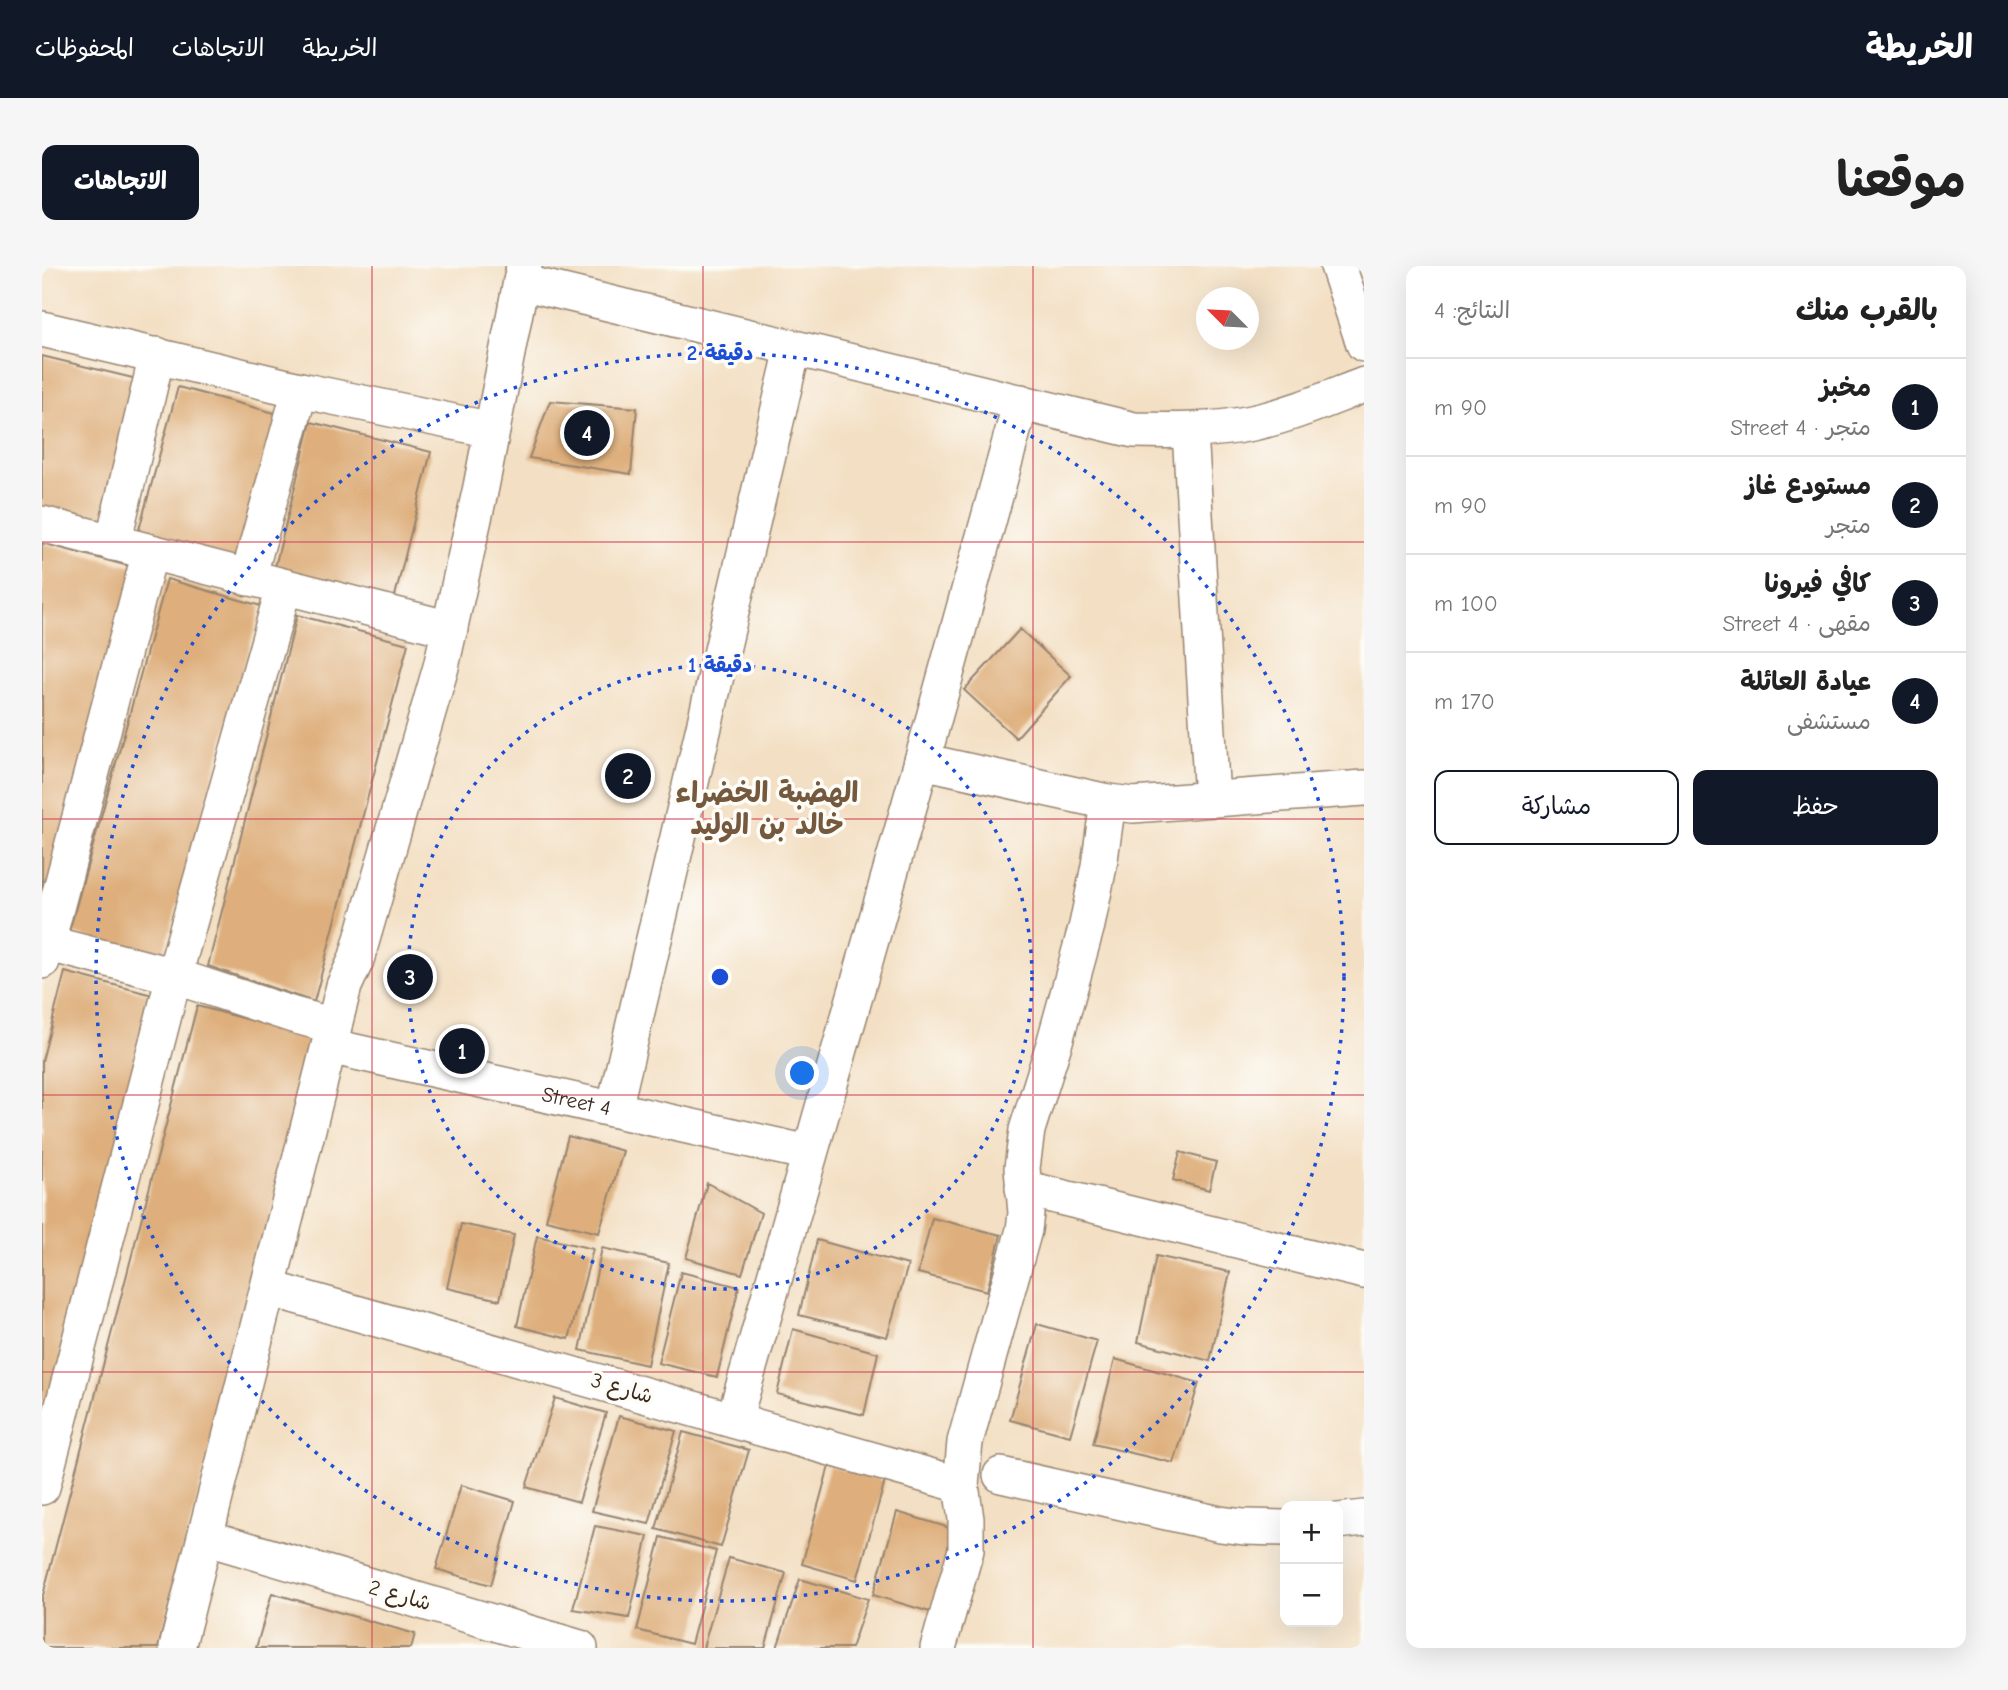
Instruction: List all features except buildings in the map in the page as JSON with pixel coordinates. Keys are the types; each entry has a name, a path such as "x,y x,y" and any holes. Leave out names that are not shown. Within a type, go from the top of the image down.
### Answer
{"street":[{"path":"1338,266 1358,300 1364,344"},
{"path":"196,1648 282,1292 338,1037 344,986 356,960 450,629 523,274 793,349 1134,430 1190,431 1251,423 1306,408 1364,385"},
{"path":"42,329 300,390 492,430"},
{"path":"614,1109 793,349"},
{"path":"113,543 158,355"},
{"path":"248,578 300,390"},
{"path":"734,1420 922,761 1021,402"},
{"path":"1190,431 1212,799"},
{"path":"42,524 450,629"},
{"path":"44,949 150,552"},
{"path":"42,1488 174,976 284,587"},
{"path":"922,761 1133,806 1364,788"},
{"path":"938,1648 966,1550 966,1519 961,1485 965,1442 1024,1230 1026,1213 1023,1149 1087,925 1108,802"},
{"name":"Street 4","path":"44,949 174,976 293,1015 338,1037 614,1109 809,1153"},
{"path":"177,1648 338,1037"},
{"path":"1023,1188 1364,1271"},
{"name":"شارع 3","path":"282,1292 961,1485"},
{"path":"1001,1475 1220,1524 1280,1528"},
{"path":"1343,1520 1364,1518"},
{"name":"شارع 2","path":"221,1542 580,1648"}],"place":[{"name":"عيادة العائلة","path":"587,433"},
{"name":"مستودع غاز","path":"628,776"},
{"name":"كافي فيرونا","path":"410,977"},
{"name":"مخبز","path":"462,1051"}],"district":[{"name":"الهضبة الخضراء خالد بن الوليد","path":"767,808"}]}
